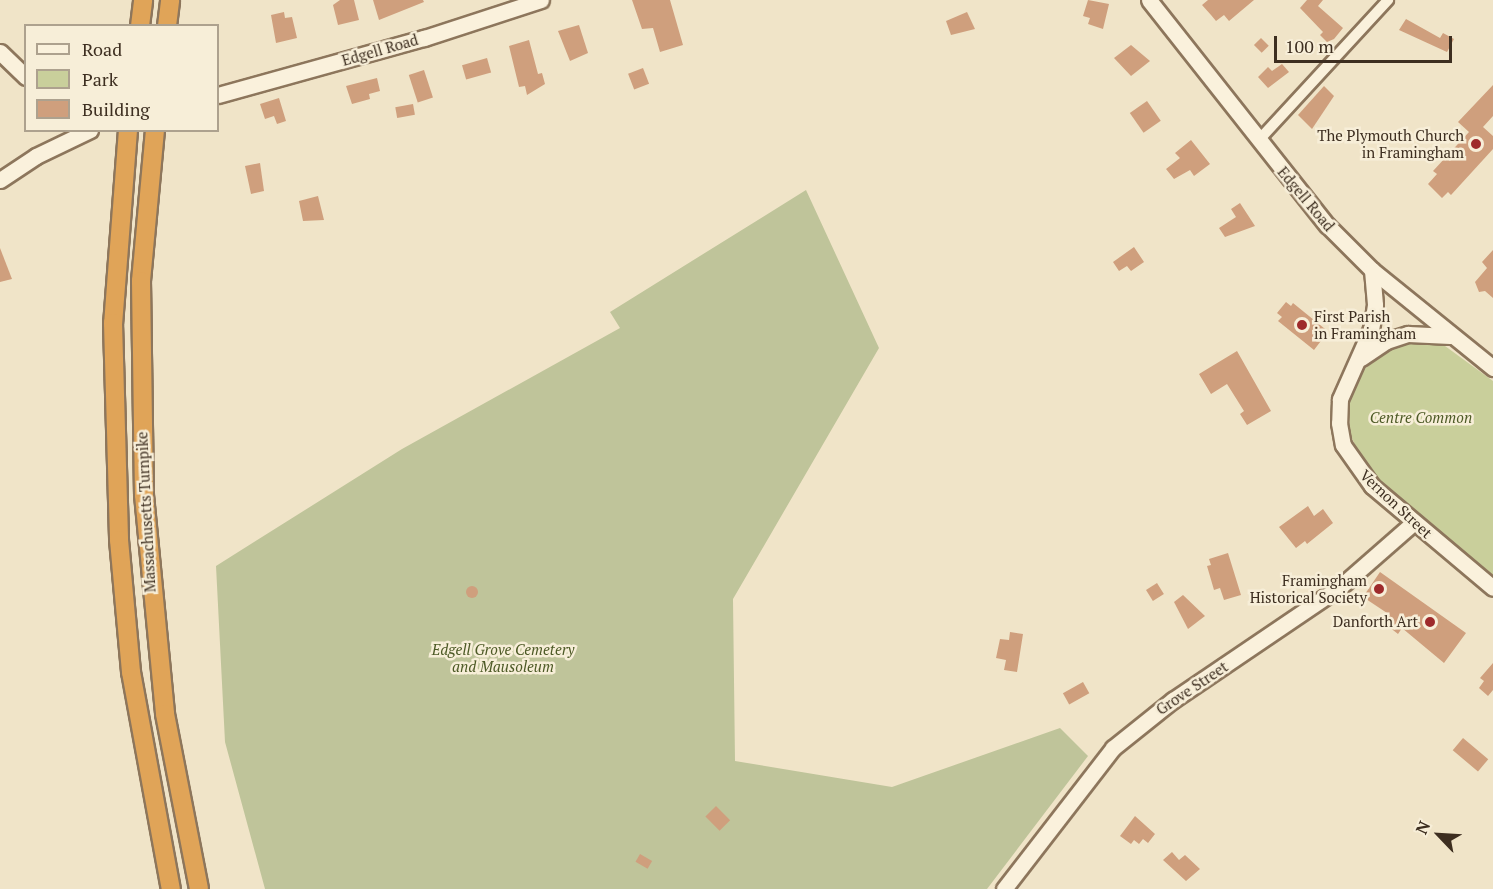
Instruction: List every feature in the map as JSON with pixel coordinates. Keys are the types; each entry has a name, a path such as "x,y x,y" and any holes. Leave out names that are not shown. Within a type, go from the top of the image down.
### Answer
{"highway":[{"path":"140,24 143,0"},
{"path":"167,24 170,0"},
{"name":"Massachusetts Turnpike","path":"128,132 113,323 121,573 138,716 171,889"},
{"name":"Massachusetts Turnpike","path":"155,132 140,326 146,539 165,714 199,889"}],"main road":[{"name":"Edgell Road","path":"219,95 424,38 541,0"},
{"name":"Edgell Road","path":"1149,0 1323,221 1372,270 1493,368"},
{"path":"0,52 24,75"},
{"path":"0,180 61,136 80,132"},
{"name":"Vernon Street","path":"1372,270 1374,317 1340,399 1343,445 1372,486 1493,588"},
{"name":"Vernon Street","path":"1355,365 1374,347 1397,337 1431,332 1453,337"},
{"name":"Grove Street","path":"1004,889 1113,748 1173,700 1347,582 1413,522"}],"street":[{"path":"1258,141 1388,0"}],"green space":[{"name":"Edgell Grove Cemetery and Mausoleum","path":"806,190 879,348 733,599 735,761 892,787 1060,728 1088,756 987,889 265,889 225,742 216,566 402,449 620,328 610,312"},
{"name":"Centre Common","path":"1421,340 1445,346 1493,381 1493,575 1379,481 1362,460 1350,434 1349,395 1363,370 1394,347"}],"building":[{"path":"340,0 354,0 359,20 338,25 333,5"},
{"path":"373,0 423,0 424,2 379,20"},
{"path":"632,0 670,0 683,45 660,52 653,28 642,29"},
{"path":"1088,0 1109,4 1103,29 1088,24 1090,18 1083,16"},
{"path":"1208,0 1254,0 1229,21 1224,15 1216,21 1202,5"},
{"path":"1307,0 1323,0 1318,6 1343,28 1334,39 1327,42 1320,35 1323,32 1300,8"},
{"path":"284,12 285,18 292,17 297,38 276,43 271,15"},
{"path":"967,12 975,29 951,35 946,21"},
{"path":"1406,19 1440,38 1443,33 1454,39 1447,52 1399,30"},
{"path":"579,25 588,53 570,61 558,31"},
{"path":"1261,38 1269,46 1262,53 1254,45"},
{"path":"529,40 538,74 542,73 545,84 527,95 525,86 519,87 509,46"},
{"path":"1131,45 1150,61 1131,76 1114,58"},
{"path":"487,58 491,72 466,80 462,65"},
{"path":"1282,64 1289,72 1268,88 1258,77 1268,67 1272,71"},
{"path":"643,68 649,84 634,90 628,74"},
{"path":"424,70 433,98 418,103 409,75"},
{"path":"377,78 380,91 369,94 370,99 352,104 346,86"},
{"name":"The Plymouth Church in Framingham","path":"1493,85 1493,116 1483,127 1493,136 1493,149 1451,195 1448,192 1442,198 1428,184 1437,174 1433,171 1469,132 1458,122"},
{"path":"1324,86 1334,96 1312,129 1298,115"},
{"path":"279,98 286,121 277,124 274,116 265,119 260,104"},
{"path":"1147,101 1161,121 1144,133 1130,113"},
{"path":"413,104 415,115 397,118 395,107"},
{"path":"1191,140 1210,164 1194,176 1190,170 1174,179 1166,169 1180,158 1175,153"},
{"path":"260,163 264,191 251,194 245,166"},
{"path":"318,196 324,220 303,221 299,201"},
{"path":"1240,203 1255,226 1225,237 1219,228 1236,217 1231,209"},
{"path":"1134,247 1144,262 1131,271 1127,266 1119,271 1113,262"},
{"path":"0,248 12,279 0,282"},
{"path":"1493,250 1493,298 1485,291 1479,292 1475,282 1487,268 1482,262"},
{"name":"First Parish in Framingham","path":"1286,302 1291,306 1293,303 1325,329 1327,333 1314,350 1278,321 1282,317 1277,313"},
{"path":"1237,351 1271,411 1247,425 1240,414 1244,411 1227,384 1211,394 1199,374"},
{"path":"1308,506 1314,516 1323,509 1333,523 1307,544 1305,541 1296,548 1279,527"},
{"path":"1228,553 1241,595 1224,600 1220,588 1214,590 1207,566 1211,565 1209,559"},
{"path":"1380,572 1466,633 1444,663 1402,628 1398,634 1384,623 1390,615 1363,597"},
{"path":"1157,583 1164,594 1153,601 1146,590"},
{"path":"474,586 477,587 477,597 470,598 467,597 466,590 467,587"},
{"path":"1183,595 1205,616 1188,629 1174,602"},
{"path":"1010,632 1023,634 1017,672 1004,670 1006,660 996,658 1000,639 1009,640"},
{"path":"1493,663 1493,690 1488,696 1479,688 1484,681 1480,678"},
{"path":"1083,682 1089,693 1069,705 1063,693"},
{"path":"1463,738 1488,759 1478,771 1453,750"},
{"path":"716,806 730,820 720,831 705,817"},
{"path":"1135,816 1155,834 1148,843 1143,839 1139,844 1134,840 1131,844 1120,836"},
{"path":"1172,852 1179,860 1185,855 1200,869 1186,881 1163,860"},
{"path":"640,854 652,861 648,869 636,862"}],"place":[{"name":"The Plymouth Church in Framingham","path":"1476,144"},
{"name":"First Parish in Framingham","path":"1302,325"},
{"name":"Framingham Historical Society","path":"1379,589"},
{"name":"Danforth Art","path":"1430,622"}]}
